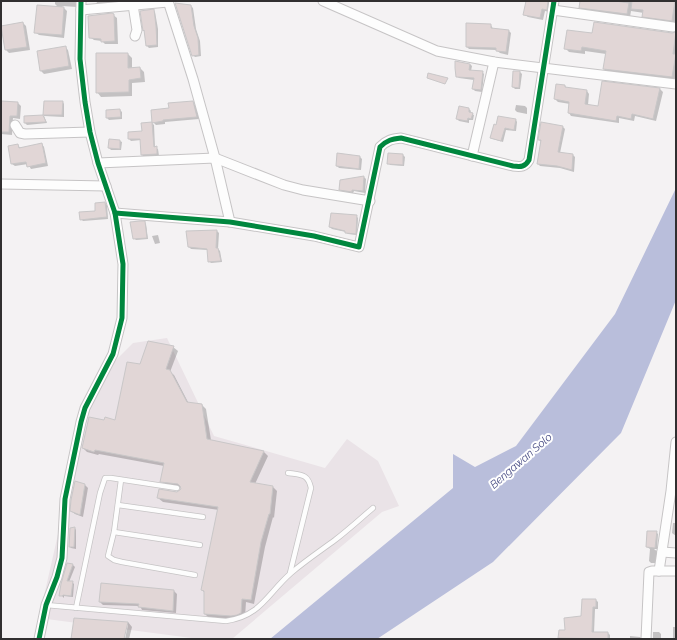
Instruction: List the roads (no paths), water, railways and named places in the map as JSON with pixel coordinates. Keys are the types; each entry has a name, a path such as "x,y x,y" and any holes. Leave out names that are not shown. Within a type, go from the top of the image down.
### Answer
{"street":[{"path":"39,639 46,605 57,577 62,558 65,499 81,422 85,408 113,354 122,318 123,264 115,213 98,163 90,132 80,59 81,6 133,5 168,1 193,79 215,158 230,222"},
{"path":"323,1 437,51 494,62 676,84"},
{"path":"133,5 137,30 135,36"},
{"path":"115,213 230,222 314,236 358,248 360,247 380,147 391,139 401,138 513,166 526,166 529,160 553,6 673,27"},
{"path":"472,156 494,62"},
{"path":"15,125 20,133 25,134 90,132"},
{"path":"98,163 215,158 284,185 303,190 370,201"},
{"path":"1,184 106,186"},
{"path":"659,571 674,491 676,442"},
{"path":"662,552 676,553"},
{"path":"646,639 648,574 650,571 676,571"}],"lane":[{"path":"288,472 304,476 309,480 311,488 290,573"},
{"path":"76,608 104,481 108,478 177,488"},
{"path":"121,480 114,532 108,556 114,560 195,575"},
{"path":"118,505 203,517"},
{"path":"46,605 226,621 237,619 249,615 258,609 290,573 337,538 373,508"},
{"path":"114,532 200,546"}],"water":[{"name":"Bengawan Solo","path":"676,188 676,300 621,433 493,562 377,639 270,639 453,488 453,454 475,467 516,446 615,314"}]}
